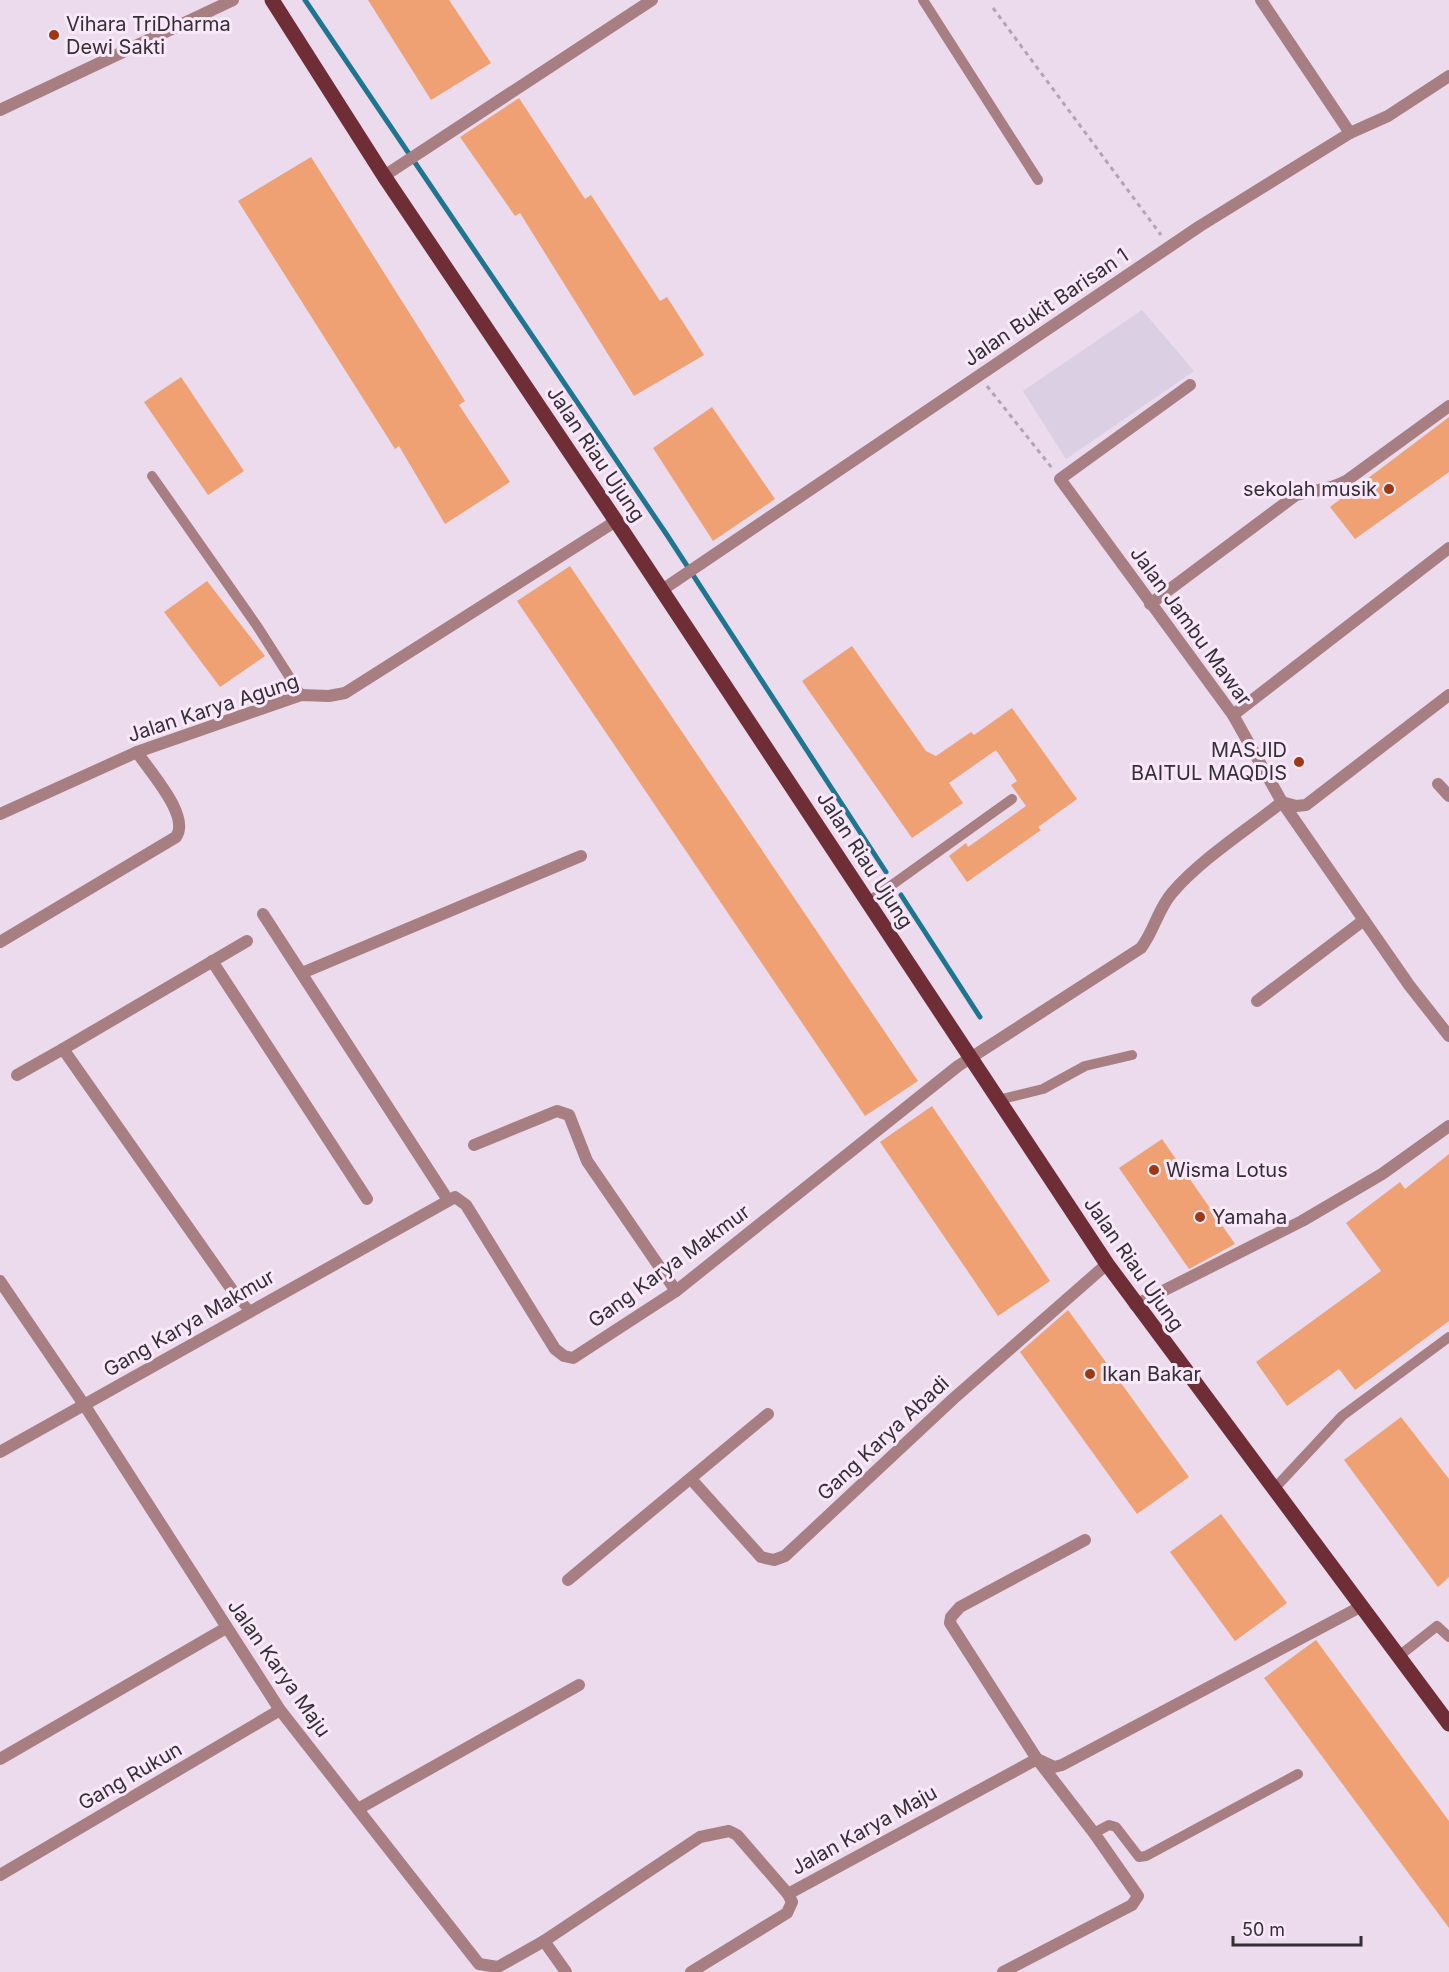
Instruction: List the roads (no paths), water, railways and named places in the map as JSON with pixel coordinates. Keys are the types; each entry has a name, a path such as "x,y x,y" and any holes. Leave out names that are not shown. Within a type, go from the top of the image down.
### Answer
{"main road":[{"name":"Jalan Riau Ujung","path":"272,0 384,176 616,521 668,587 868,902 1107,1264 1135,1305 1449,1724"}],"street":[{"path":"1,109 233,0"},
{"path":"384,176 433,141 652,0"},
{"path":"1262,0 1350,134"},
{"name":"Jalan Bukit Barisan 1","path":"668,587 1170,247 1350,134 1388,116 1449,76"},
{"name":"Jalan Jambu Mawar","path":"1190,384 1060,479 1233,715 1282,802 1409,985 1449,1036"},
{"path":"1150,604 1296,495 1322,488 1331,489 1346,482 1449,406"},
{"name":"Jalan Karya Agung","path":"0,814 136,752 301,695 329,696 345,693 616,521"},
{"path":"1233,715 1449,548"},
{"path":"972,1059 1141,948 1152,934 1162,906 1185,879 1282,802 1306,805 1449,695"},
{"path":"0,942 176,837 180,826 177,810 136,752"},
{"path":"1438,784 1449,796"},
{"path":"302,973 581,856"},
{"path":"263,914 448,1200"},
{"path":"1257,1001 1364,920"},
{"path":"17,1075 247,941"},
{"path":"212,961 367,1199"},
{"path":"63,1048 237,1297"},
{"name":"Gang Karya Makmur","path":"0,1452 249,1310 455,1197 466,1205 555,1349 564,1356 573,1358 676,1291 958,1066 972,1059"},
{"path":"474,1144 557,1111 569,1115 586,1161 676,1291"},
{"path":"1135,1305 1302,1221 1382,1174 1449,1126"},
{"name":"Gang Karya Abadi","path":"691,1479 761,1557 774,1560 785,1556 953,1399 1107,1264"},
{"name":"Jalan Karya Maju","path":"0,1281 84,1406 280,1710 489,1968 544,1941 699,1837 712,1832 729,1831 737,1835 790,1898 1037,1759"},
{"path":"568,1580 768,1414"},
{"path":"1003,1972 1136,1901 1136,1890 1037,1759 950,1623 951,1617 960,1607 1085,1540"},
{"path":"1037,1759 1054,1767 1062,1765 1362,1606"},
{"path":"0,1759 226,1628"},
{"path":"358,1809 579,1685"},
{"name":"Gang Rukun","path":"0,1875 280,1710"},
{"path":"691,1972 787,1913 790,1898"},
{"path":"544,1941 566,1972"}],"lane":[{"path":"923,0 1038,180"},
{"path":"152,476 257,626 301,695"},
{"path":"868,902 1012,799"},
{"path":"998,1100 1043,1089 1085,1066 1132,1054"},
{"path":"237,1297 249,1310"},
{"path":"1274,1489 1342,1416 1449,1337"},
{"path":"1399,1656 1437,1626 1449,1637"},
{"path":"1094,1833 1109,1825 1116,1827 1139,1857 1146,1856 1298,1774"}],"waterway":[{"path":"305,0 667,535 886,872"},
{"path":"901,895 980,1017"}],"place":[{"name":"Vihara TriDharma Dewi Sakti","path":"54,35"},
{"name":"sekolah musik","path":"1389,489"},
{"name":"MASJID BAITUL MAQDIS","path":"1299,762"},
{"name":"Wisma Lotus","path":"1154,1170"},
{"name":"Yamaha","path":"1200,1217"},
{"name":"Ikan Bakar","path":"1090,1374"}]}
